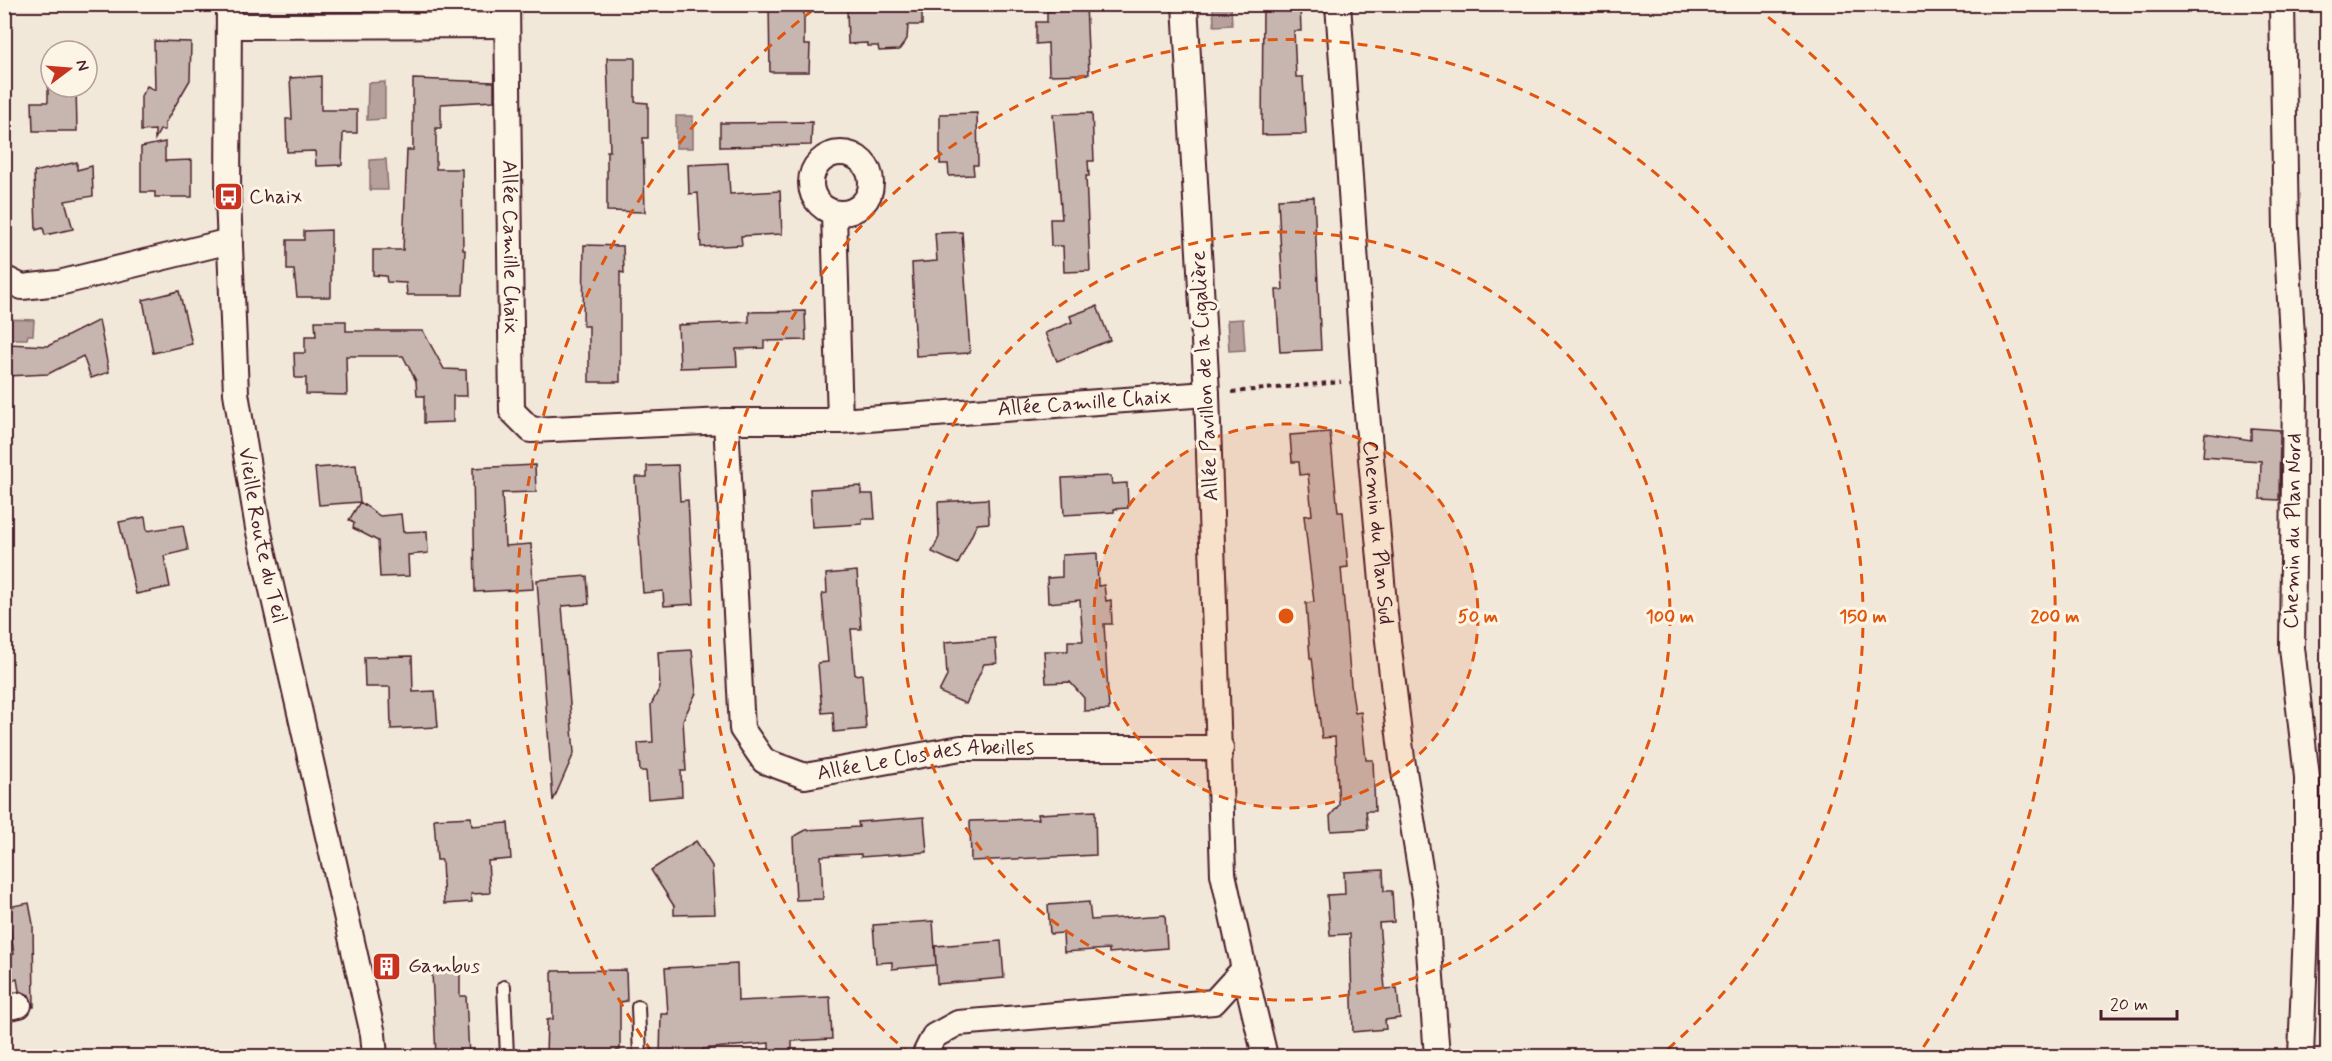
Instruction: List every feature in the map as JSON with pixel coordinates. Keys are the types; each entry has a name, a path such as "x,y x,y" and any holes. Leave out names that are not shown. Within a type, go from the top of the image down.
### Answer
{"street":[{"name":"Allée Pavillon de la Cigalière","path":"1185,4 1207,394 1221,747 1223,874 1265,1056"},
{"name":"Chemin du Plan Sud","path":"1338,4 1364,380 1385,615 1402,759 1425,898 1437,1056"},
{"name":"Chemin du Plan Nord","path":"2282,4 2286,229 2295,389 2292,648 2307,777 2307,904 2301,1056"},
{"name":"Allée Camille Chaix","path":"229,15 507,15 512,411 531,429 726,421 840,421 1207,394"},
{"name":"Vieille Route du Teil","path":"229,15 228,197 236,393 258,528 373,1034 375,1056"},
{"path":"834,213 840,421"},
{"path":"4,278 22,287 59,283 230,241"},
{"name":"Allée Le Clos des Abeilles","path":"726,421 742,729 764,761 805,776 961,748 1221,747"},
{"path":"924,1056 934,1036 958,1023 1214,1002 1244,969"}],"lane":[{"path":"504,987 507,1056"},
{"path":"638,1007 640,1056"}],"path":[{"path":"1207,394 1364,380"}],"shaded area":[{"path":"1213,5 1231,5 1232,25 1214,26"},
{"path":"385,82 385,119 367,120 368,83"},
{"path":"676,116 693,116 693,148 676,148"},
{"path":"386,159 388,190 370,190 370,160"},
{"path":"5,319 34,320 33,335 28,335 27,339 8,339 8,334 5,334"},
{"path":"1243,319 1245,350 1229,351 1227,320"}],"building":[{"path":"769,4 804,4 804,45 810,45 809,72 770,72"},
{"path":"876,4 922,4 922,25 908,25 907,39 899,50 879,51 878,46 867,46 867,43 848,44 847,8 877,7"},
{"path":"1058,4 1086,4 1089,74 1049,75 1048,43 1036,44 1036,22 1047,22 1047,11 1058,10"},
{"path":"1263,5 1300,5 1301,31 1294,31 1296,77 1303,77 1306,134 1262,135"},
{"path":"154,41 191,42 190,80 165,123 165,130 160,130 155,139 155,130 141,131 141,96 147,86 155,90"},
{"path":"607,58 635,58 635,102 648,103 648,138 643,138 645,212 607,211 607,151 610,151"},
{"path":"321,76 321,110 357,110 357,133 343,133 342,165 316,166 315,151 287,152 286,119 292,119 290,78"},
{"path":"413,79 494,82 494,101 441,104 441,128 436,128 436,169 462,169 463,250 465,250 463,295 407,295 406,283 387,282 386,276 373,275 373,250 403,250 407,150 413,150"},
{"path":"48,99 76,99 77,131 33,131 32,102 48,102"},
{"path":"977,113 978,165 973,165 974,175 949,176 948,164 940,164 940,114"},
{"path":"1092,113 1094,161 1088,161 1089,176 1086,176 1090,271 1064,272 1063,246 1051,246 1050,219 1062,219 1053,114"},
{"path":"812,122 811,145 720,147 720,123"},
{"path":"165,142 165,161 192,160 192,197 155,197 155,192 141,192 141,147"},
{"path":"77,162 77,170 92,166 93,196 65,201 73,229 45,235 43,228 36,230 34,172"},
{"path":"728,163 730,194 780,191 782,234 741,236 742,245 701,247 698,193 689,194 688,165"},
{"path":"1314,197 1321,350 1280,352 1276,290 1283,290 1278,199"},
{"path":"331,230 331,297 297,297 294,270 287,270 287,240 304,240 304,231"},
{"path":"962,232 970,353 916,356 912,263 937,261 935,233"},
{"path":"584,245 623,246 624,273 620,272 620,382 589,382 589,326 583,326"},
{"path":"179,291 192,344 153,353 143,300"},
{"path":"1097,306 1110,340 1057,361 1045,333 1072,322 1070,316"},
{"path":"805,311 806,340 764,341 764,348 736,349 737,366 680,368 678,325 749,322 749,312"},
{"path":"99,320 109,372 91,378 83,356 48,374 7,376 8,344 48,346"},
{"path":"315,321 346,321 346,331 423,331 444,369 466,370 467,396 453,396 453,422 424,423 424,396 417,396 416,381 403,356 346,356 347,395 306,394 306,378 295,378 294,353 305,353 305,336 316,336"},
{"path":"2251,428 2280,430 2279,500 2260,499 2261,461 2203,457 2205,433 2251,440"},
{"path":"1330,432 1338,512 1343,512 1348,567 1341,568 1351,685 1355,713 1361,712 1366,760 1373,760 1375,811 1366,811 1368,829 1331,831 1330,816 1339,805 1335,737 1322,738 1312,658 1310,658 1306,603 1314,602 1304,516 1312,515 1308,474 1300,475 1299,462 1292,462 1290,435"},
{"path":"356,465 360,502 319,505 315,468"},
{"path":"535,465 536,492 502,493 505,546 531,544 533,589 475,592 473,468"},
{"path":"678,465 680,501 688,500 694,604 664,606 663,591 643,593 635,477 647,477 647,466"},
{"path":"1111,476 1112,484 1127,483 1128,508 1114,509 1114,512 1064,515 1062,478"},
{"path":"861,486 861,494 873,494 875,519 862,519 862,524 812,527 810,489"},
{"path":"988,499 989,523 977,524 958,564 932,552 939,537 938,502"},
{"path":"360,502 380,516 401,514 403,532 427,531 428,553 408,555 409,576 380,577 378,541 353,528 354,523 349,520"},
{"path":"145,517 147,531 183,525 188,550 164,556 170,587 136,594 119,522"},
{"path":"1097,553 1098,586 1104,585 1106,601 1111,600 1112,624 1104,624 1109,710 1084,711 1084,698 1070,682 1046,683 1044,651 1068,651 1068,641 1083,641 1080,600 1048,603 1047,578 1062,577 1062,555"},
{"path":"857,571 861,629 851,629 855,675 862,674 866,729 834,732 833,712 822,713 818,663 828,662 822,594 827,593 826,574"},
{"path":"587,576 589,604 562,606 574,753 553,801 537,580"},
{"path":"995,638 997,663 984,664 966,704 939,692 947,676 945,642"},
{"path":"692,650 696,693 683,720 686,771 681,771 682,796 648,799 646,771 640,771 638,743 653,742 651,705 660,687 658,652"},
{"path":"412,656 413,692 435,691 438,727 391,729 390,687 365,687 364,657"},
{"path":"1095,811 1096,855 971,861 970,821 1039,819 1038,814"},
{"path":"471,817 472,826 508,823 511,859 488,861 490,893 471,894 472,902 444,904 442,860 437,860 434,819"},
{"path":"924,817 927,852 861,857 861,854 821,856 823,899 796,900 793,837 806,830 859,827 858,822"},
{"path":"696,841 712,866 715,914 674,915 674,906 651,870"},
{"path":"1383,870 1384,891 1392,891 1394,922 1379,923 1385,989 1397,988 1400,1018 1385,1020 1386,1029 1353,1032 1350,934 1330,935 1327,895 1345,894 1344,872"},
{"path":"1089,902 1091,920 1165,915 1167,948 1109,953 1109,949 1064,952 1063,933 1050,934 1048,905"},
{"path":"29,903 33,924 34,1007 29,995 19,991 17,979 4,983 4,957 14,954 7,907"},
{"path":"933,921 936,965 892,969 892,962 876,963 873,925"},
{"path":"1001,941 1004,978 937,984 935,946"},
{"path":"737,964 738,1001 830,997 832,1039 792,1041 792,1056 769,1056 769,1043 703,1049 704,1056 660,1056 661,1014 668,1014 665,968"},
{"path":"626,970 627,1001 620,1002 620,1050 617,1050 617,1056 546,1056 547,1020 553,1019 552,971"},
{"path":"460,971 460,996 466,996 469,1056 436,1056 432,972"}],"place":[{"name":"Chaix","path":"228,197"},
{"name":"Gambus","path":"387,966"}]}
